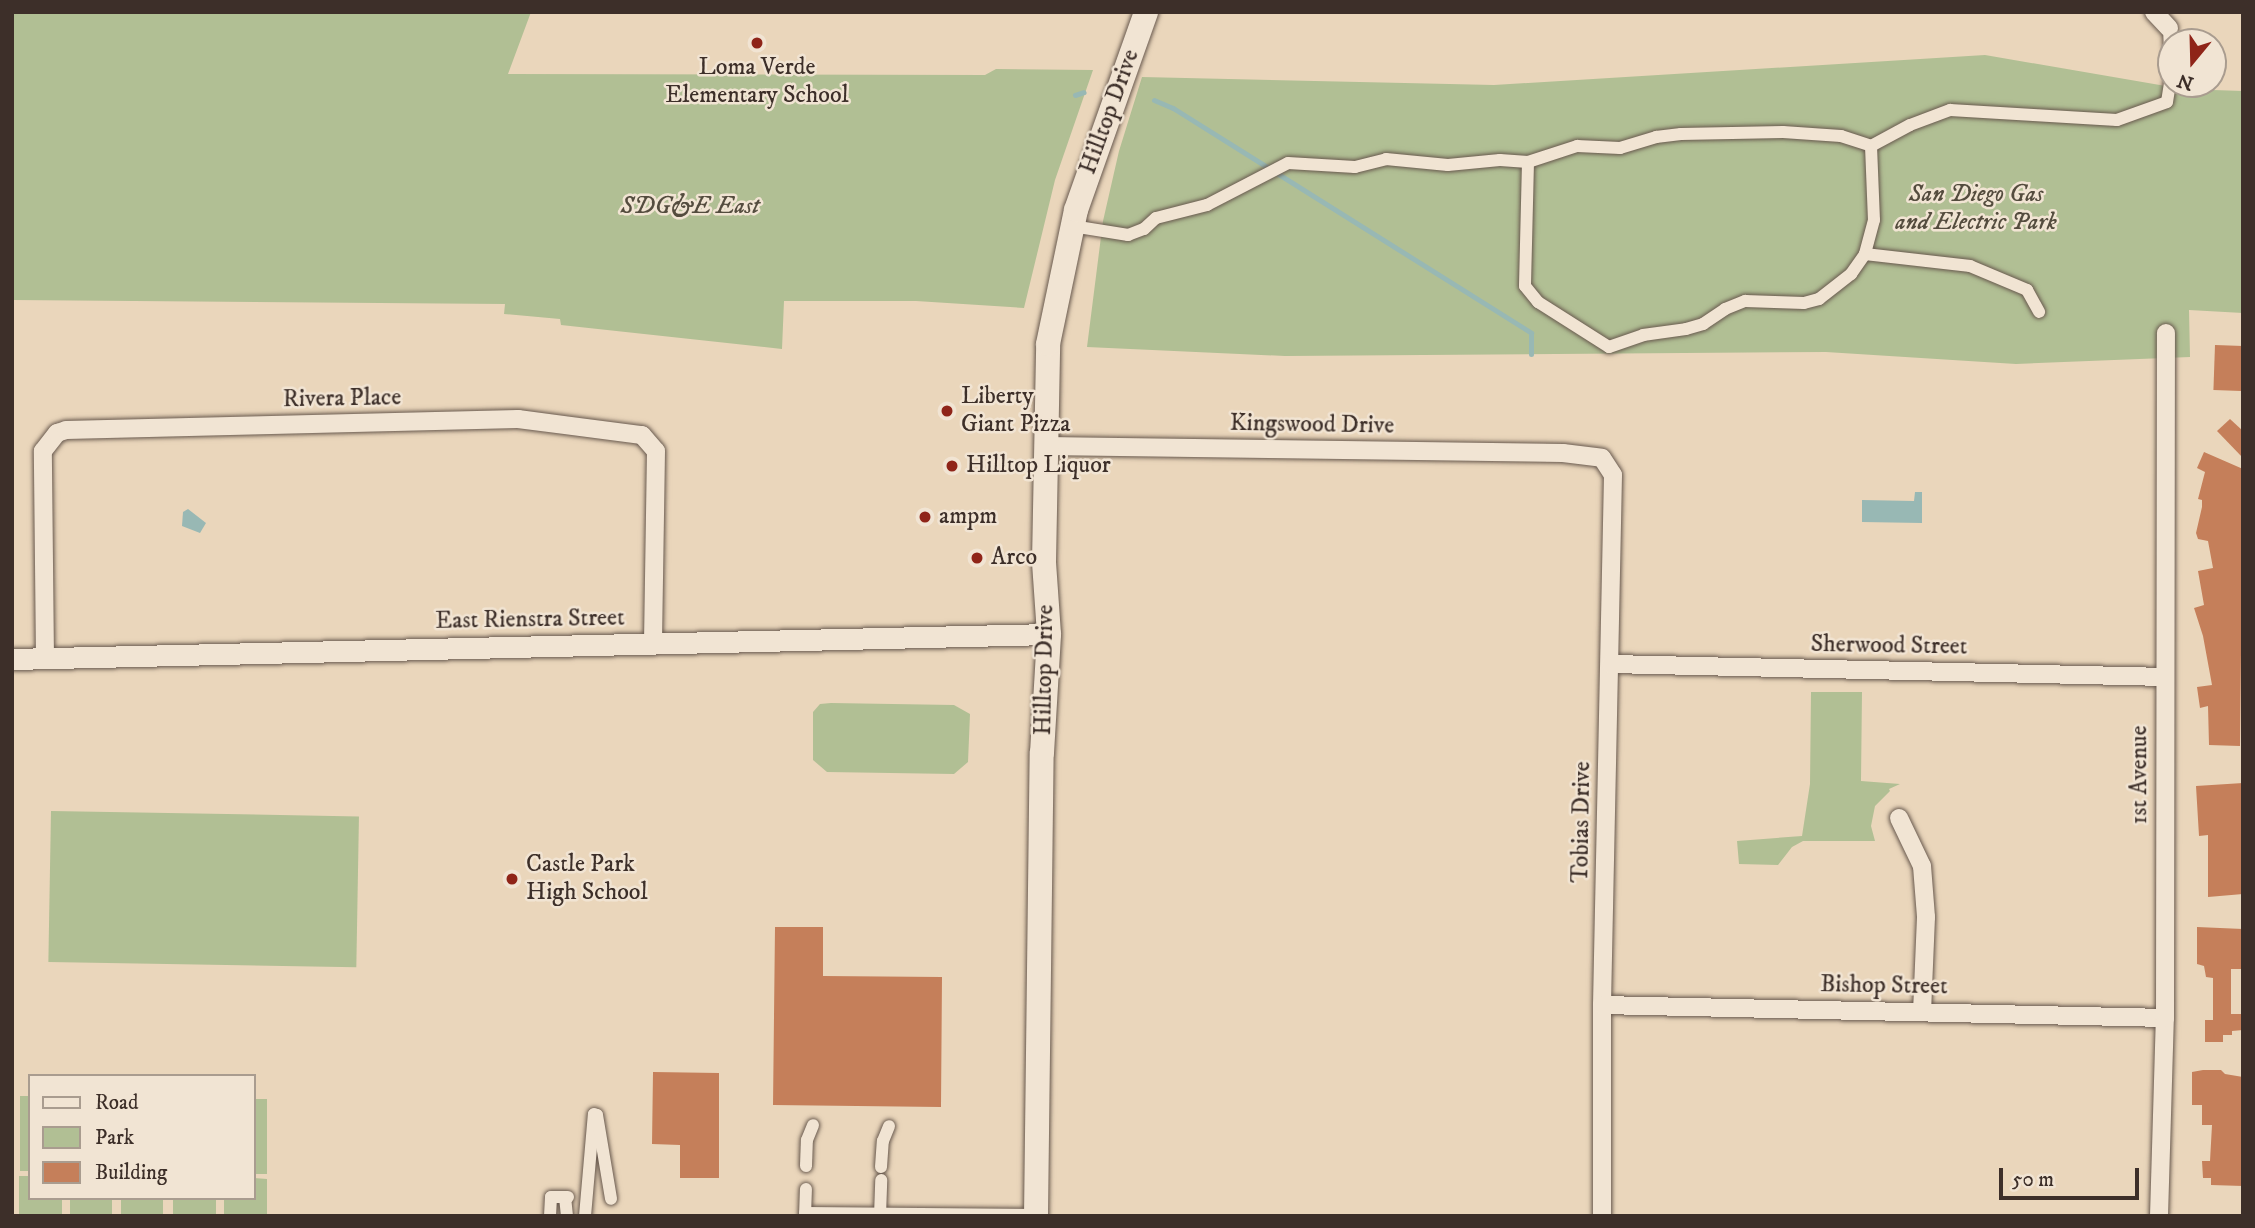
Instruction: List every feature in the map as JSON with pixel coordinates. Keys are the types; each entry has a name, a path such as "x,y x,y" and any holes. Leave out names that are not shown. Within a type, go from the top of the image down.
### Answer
{"main road":[{"name":"Hilltop Drive","path":"1036,1216 1042,753 1049,634 1044,562 1048,344 1072,226 1146,12"}],"street":[{"path":"2154,12 2169,28"},
{"path":"1072,226 1128,236 1144,229 1156,218 1207,205 1288,163 1355,167 1386,159 1448,165 1500,160 1528,162 1577,146 1620,148 1656,137 1681,134 1783,132 1842,136 1871,146 1909,125 1950,110 2117,120 2167,102 2168,98"},
{"path":"1528,162 1525,286 1538,302 1609,347 1643,335 1686,330 1745,302 1804,303 1819,299 1851,274 1865,254 1874,220 1871,146"},
{"path":"1865,254 1970,266 2026,289 2039,312"},
{"name":"1st Avenue","path":"2159,1216 2165,1018 2166,333"},
{"name":"Rivera Place","path":"45,659 43,451 47,442 57,433 66,430 498,420 642,435 656,451 653,643"},
{"name":"Kingswood Drive","path":"1045,446 1578,453"},
{"name":"Tobias Drive","path":"1578,453 1602,458 1613,475 1602,1005 1602,1216"},
{"name":"East Rienstra Street","path":"12,659 1049,634"},
{"name":"Sherwood Street","path":"1611,664 2165,677"},
{"path":"1899,818 1922,866 1926,917 1922,1011"},
{"name":"Bishop Street","path":"1602,1005 2165,1018"},
{"path":"585,1216 594,1114 597,1115 611,1199"},
{"path":"806,1166 807,1140 813,1125"},
{"path":"880,1215 883,1141 888,1126"},
{"path":"806,1189 805,1214 1036,1216"},
{"path":"550,1216 551,1197 567,1197 567,1216"}],"green space":[{"name":"SDG&E East","path":"12,12 531,12 508,74 985,75 996,69 1093,70 1055,180 1024,308 916,301 784,301 782,349 561,325 560,319 504,314 505,304 12,300"},
{"name":"San Diego Gas and Electric Park","path":"1985,55 2157,85 2157,98 2227,98 2227,90 2243,91 2243,313 2189,310 2190,357 2016,364 1826,352 1285,356 1087,347 1103,221 1119,151 1142,77 1494,85"},
{"path":"1811,692 1862,692 1861,781 1900,784 1889,789 1875,806 1871,826 1875,841 1803,841 1792,847 1778,865 1739,864 1737,841 1802,836 1810,784"},
{"path":"820,704 954,705 970,714 968,762 954,774 827,772 813,760 813,712"},
{"path":"51,811 359,816 356,967 48,962"},
{"path":"20,1096 28,1096 28,1171 20,1171"},
{"path":"256,1099 267,1099 267,1174 256,1174"},
{"path":"19,1176 28,1176 28,1200 62,1200 62,1216 19,1216"},
{"path":"256,1178 267,1179 267,1216 224,1216 224,1200 256,1200"},
{"path":"70,1200 112,1200 112,1216 70,1216"},
{"path":"121,1200 163,1200 163,1216 121,1216"},
{"path":"173,1200 216,1200 216,1216 173,1216"}],"water":[{"path":"1915,492 1922,492 1922,523 1862,522 1862,500 1914,501"},
{"path":"188,509 206,523 200,533 182,526 183,512"}],"building":[{"path":"2215,345 2243,346 2241,391 2213,390"},
{"path":"2230,419 2243,431 2243,458 2217,431"},
{"path":"2204,452 2243,469 2240,746 2209,745 2208,706 2200,708 2197,687 2212,685 2203,636 2194,608 2204,605 2198,571 2213,568 2208,541 2198,539 2196,533 2202,507 2202,500 2198,499 2205,472 2197,468"},
{"path":"2243,783 2243,894 2208,897 2208,835 2199,836 2196,786"},
{"path":"775,927 823,927 823,976 942,977 941,1107 773,1105"},
{"path":"2197,927 2243,929 2243,969 2231,969 2231,1014 2243,1014 2243,1030 2232,1031 2232,1035 2223,1035 2223,1042 2205,1042 2205,1020 2213,1020 2213,978 2206,977 2204,966 2197,964"},
{"path":"2221,1070 2225,1074 2243,1077 2243,1186 2211,1185 2211,1178 2203,1178 2202,1161 2210,1161 2212,1125 2202,1125 2202,1105 2192,1105 2192,1072"},
{"path":"653,1072 719,1073 719,1178 680,1178 680,1145 652,1144"}],"waterway":[{"path":"1075,95 1084,92"},
{"path":"1154,100 1173,108 1531,333 1531,354"}],"place":[{"name":"Loma Verde Elementary School","path":"757,43"},
{"name":"Liberty Giant Pizza","path":"947,411"},
{"name":"Hilltop Liquor","path":"952,466"},
{"name":"ampm","path":"925,517"},
{"name":"Arco","path":"977,558"},
{"name":"Castle Park High School","path":"512,879"}]}
